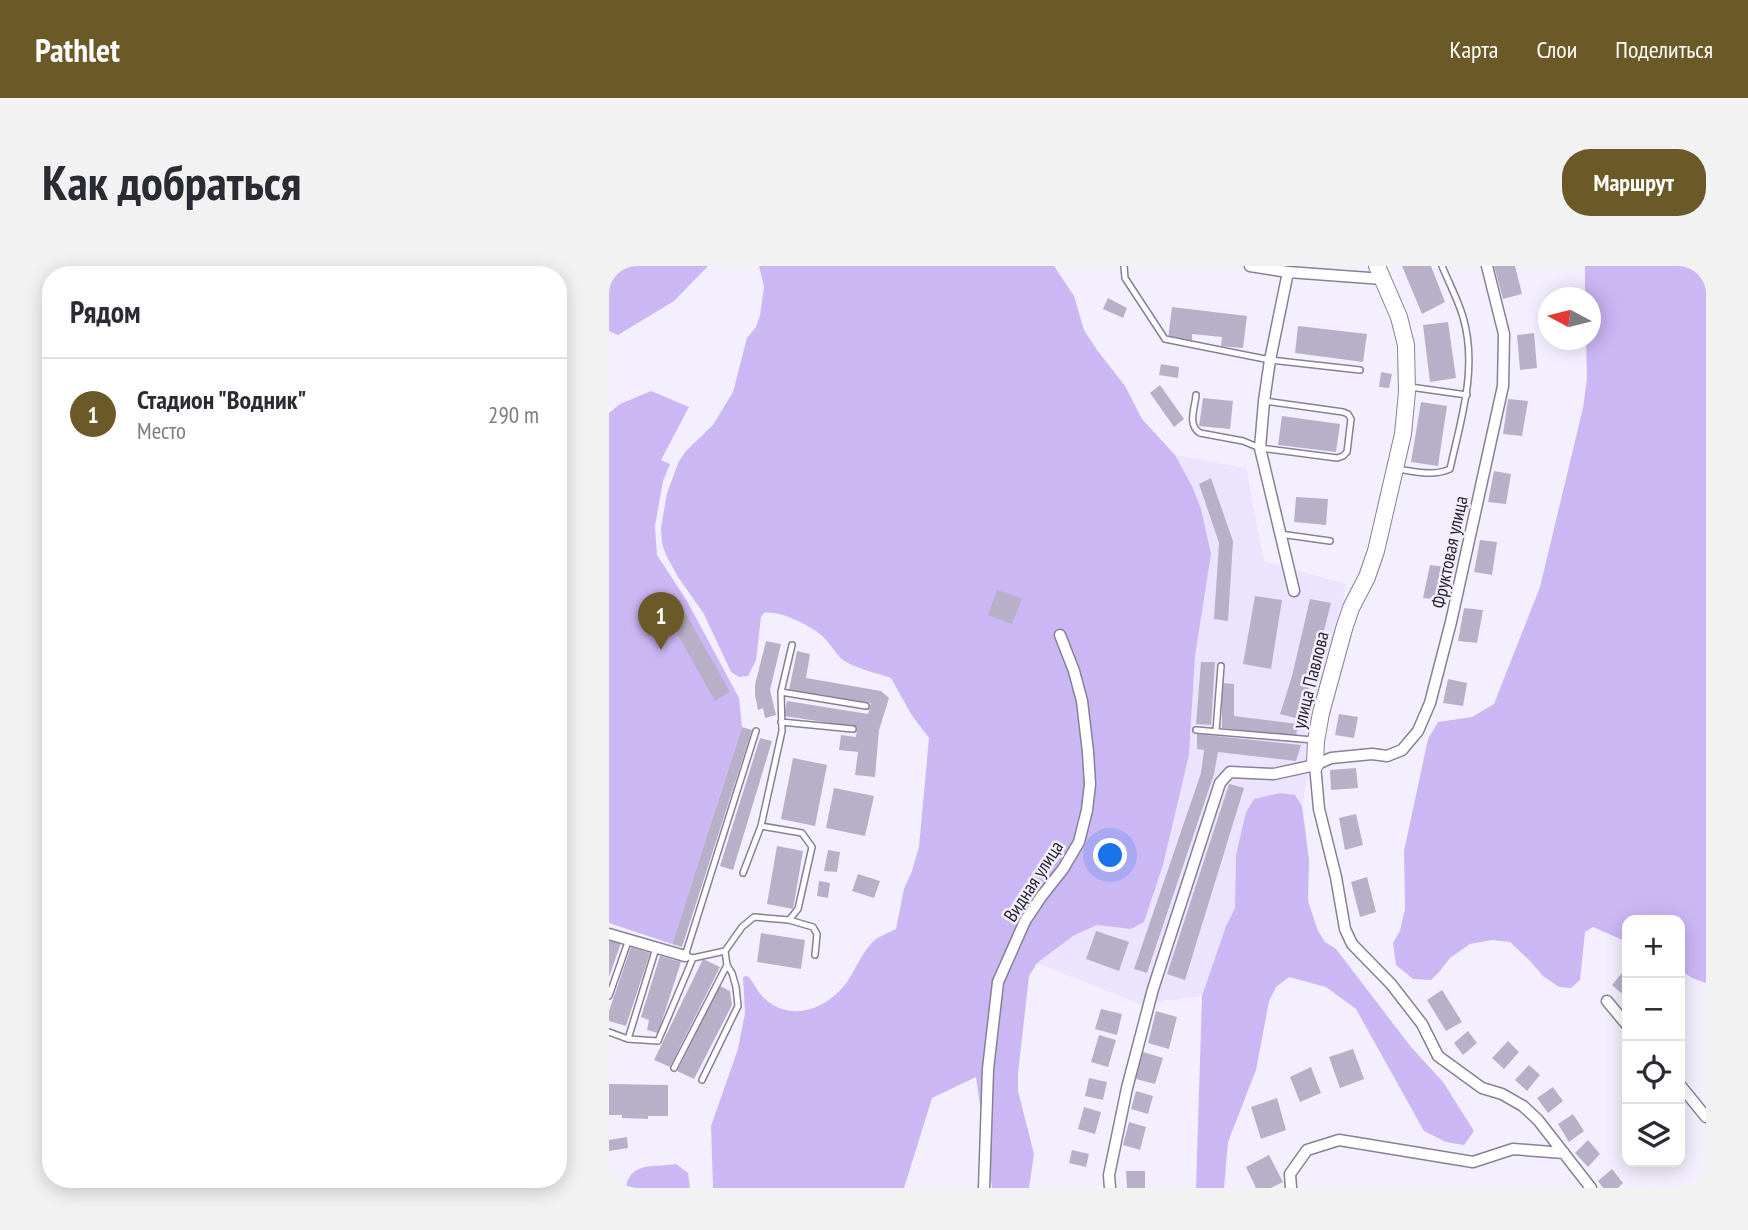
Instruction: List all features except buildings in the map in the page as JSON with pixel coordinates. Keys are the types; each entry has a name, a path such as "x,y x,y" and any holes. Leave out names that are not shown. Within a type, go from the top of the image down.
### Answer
{"street":[{"path":"1250,266 1288,272 1380,272"},
{"name":"Фруктовая улица","path":"1315,765 1331,758 1371,754 1387,756 1402,750 1418,731 1430,704 1451,622 1503,386 1504,334 1487,266"},
{"path":"1288,272 1264,401 1260,448 1294,592"},
{"name":"улица Павлова","path":"1315,765 1321,713 1343,629 1376,551 1403,434 1407,387 1406,345 1399,317 1380,272"},
{"name":"Видная улица","path":"984,1188 988,1069 998,982 1025,921 1079,842 1087,810 1090,783 1082,701 1060,635"},
{"path":"1110,1188 1109,1175 1127,1088 1153,989 1220,783 1230,772 1274,774 1315,765 1319,809 1336,877 1345,929 1352,944 1391,984 1422,1024 1438,1056 1482,1088 1502,1094 1523,1105 1591,1188"},
{"path":"609,934 689,957"},
{"path":"1607,1001 1622,1019"},
{"path":"1685,1091 1706,1117"},
{"path":"1291,1188 1290,1174 1307,1150 1339,1140 1473,1161 1513,1149 1563,1153"}],"lane":[{"path":"1124,266 1125,278 1165,339 1271,360 1360,370"},
{"path":"1396,469 1433,474 1450,468 1467,395 1470,354 1463,317 1442,266"},
{"path":"1407,387 1467,395"},
{"path":"1196,395 1192,424 1200,433 1243,441 1260,448 1337,458 1347,452 1351,419 1348,414 1264,401"},
{"path":"1280,534 1330,541"},
{"path":"743,873 761,826 782,731 781,692 792,645"},
{"path":"1216,731 1221,666"},
{"path":"781,692 866,706"},
{"path":"781,722 853,729"},
{"path":"1196,730 1316,741"},
{"path":"609,1032 628,1039 658,1041 689,957 756,731"},
{"path":"761,826 802,833 812,847 798,909 789,920"},
{"path":"689,957 725,951 754,917 789,920 813,927 817,934 815,955"},
{"path":"609,996 629,939"},
{"path":"628,1039 657,947"},
{"path":"702,1080 738,1006 725,951"},
{"path":"674,1068 727,965"}],"shaded area":[{"path":"609,266 708,266 674,301 618,335 609,331"},
{"path":"759,266 1054,266 1074,296 1084,330 1125,386 1142,419 1175,455 1201,509 1211,554 1195,656 1189,755 1163,865 1144,922 1131,929 1097,925 1073,936 1037,963 1029,976 1018,1091 1034,1154 1029,1188 992,1188 976,1077 932,1098 904,1188 713,1188 711,1126 738,1049 745,1013 743,977 749,977 763,997 776,1006 787,1010 811,1009 841,989 872,943 896,929 904,889 919,847 929,738 911,714 891,678 848,663 821,635 785,616 764,613 761,617 756,660 748,676 739,677 731,672 704,614 666,555 661,528 667,493 679,461 713,425 733,392 747,338 756,327 760,315 764,287"},
{"path":"1585,266 1706,266 1706,983 1685,973 1685,915 1622,915 1622,940 1593,927 1585,932 1580,980 1571,988 1559,987 1543,976 1510,942 1492,940 1470,944 1450,958 1431,980 1413,979 1396,965 1393,943 1400,931 1405,909 1404,851 1428,739 1438,722 1472,717 1494,704 1540,587 1583,408 1587,379 1586,350 1601,350 1601,287 1585,287"},
{"path":"651,391 689,407 661,460 670,464 663,481 655,526 657,555 687,601 739,698 742,727 672,944 609,923 609,413 620,404"},
{"path":"1175,455 1246,468 1264,561 1346,584 1302,806 1295,795 1280,793 1254,799 1246,812 1236,855 1235,908 1226,926 1202,996 1139,1004 1037,963 1073,936 1097,925 1131,929 1144,922 1163,865 1189,755 1195,656 1192,486"},
{"path":"1280,793 1295,795 1302,806 1309,860 1308,901 1318,931 1325,942 1336,949 1411,1047 1443,1082 1474,1131 1464,1145 1446,1142 1424,1131 1356,1009 1326,987 1289,977 1276,987 1269,1001 1256,1070 1228,1142 1224,1188 1196,1188 1202,996 1226,926 1235,908 1236,855 1246,812 1254,799"},
{"path":"676,1164 688,1173 690,1188 626,1188 628,1179 638,1169"}],"place":[{"name":"Стадион \"Водник\"","path":"661,650"}]}
